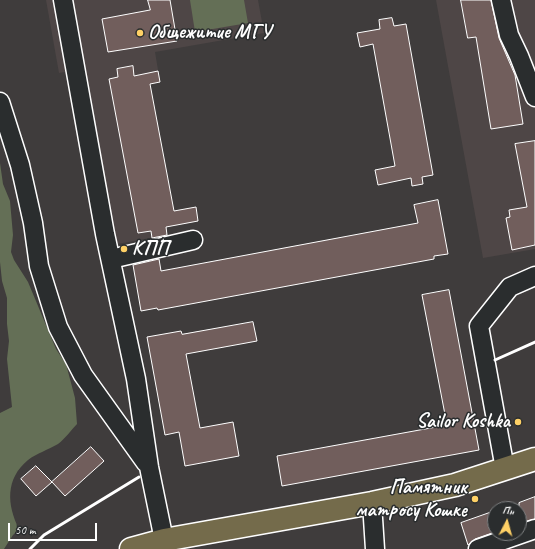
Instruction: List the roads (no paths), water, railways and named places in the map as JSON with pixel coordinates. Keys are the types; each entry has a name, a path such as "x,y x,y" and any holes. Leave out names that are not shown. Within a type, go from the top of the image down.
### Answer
{"main road":[{"path":"131,549 164,540 372,503 455,485 535,459"}],"street":[{"path":"63,0 111,259 136,379 149,467 164,540"},
{"path":"501,0 509,35 535,97"},
{"path":"0,102 20,165 33,223 39,266 58,327 83,375 149,467"},
{"path":"111,259 193,240"},
{"path":"505,469 479,326 510,287 535,276"},
{"path":"372,503 375,549"},
{"path":"478,549 535,529"}],"railway":[{"path":"495,360 535,342"},
{"path":"30,549 44,535 139,477"}],"place":[{"name":"Общежитие МГУ","path":"140,33"},
{"name":"КПП","path":"124,249"},
{"name":"Sailor Koshka","path":"518,422"},
{"name":"Памятник матросу Кошке","path":"475,499"}]}
